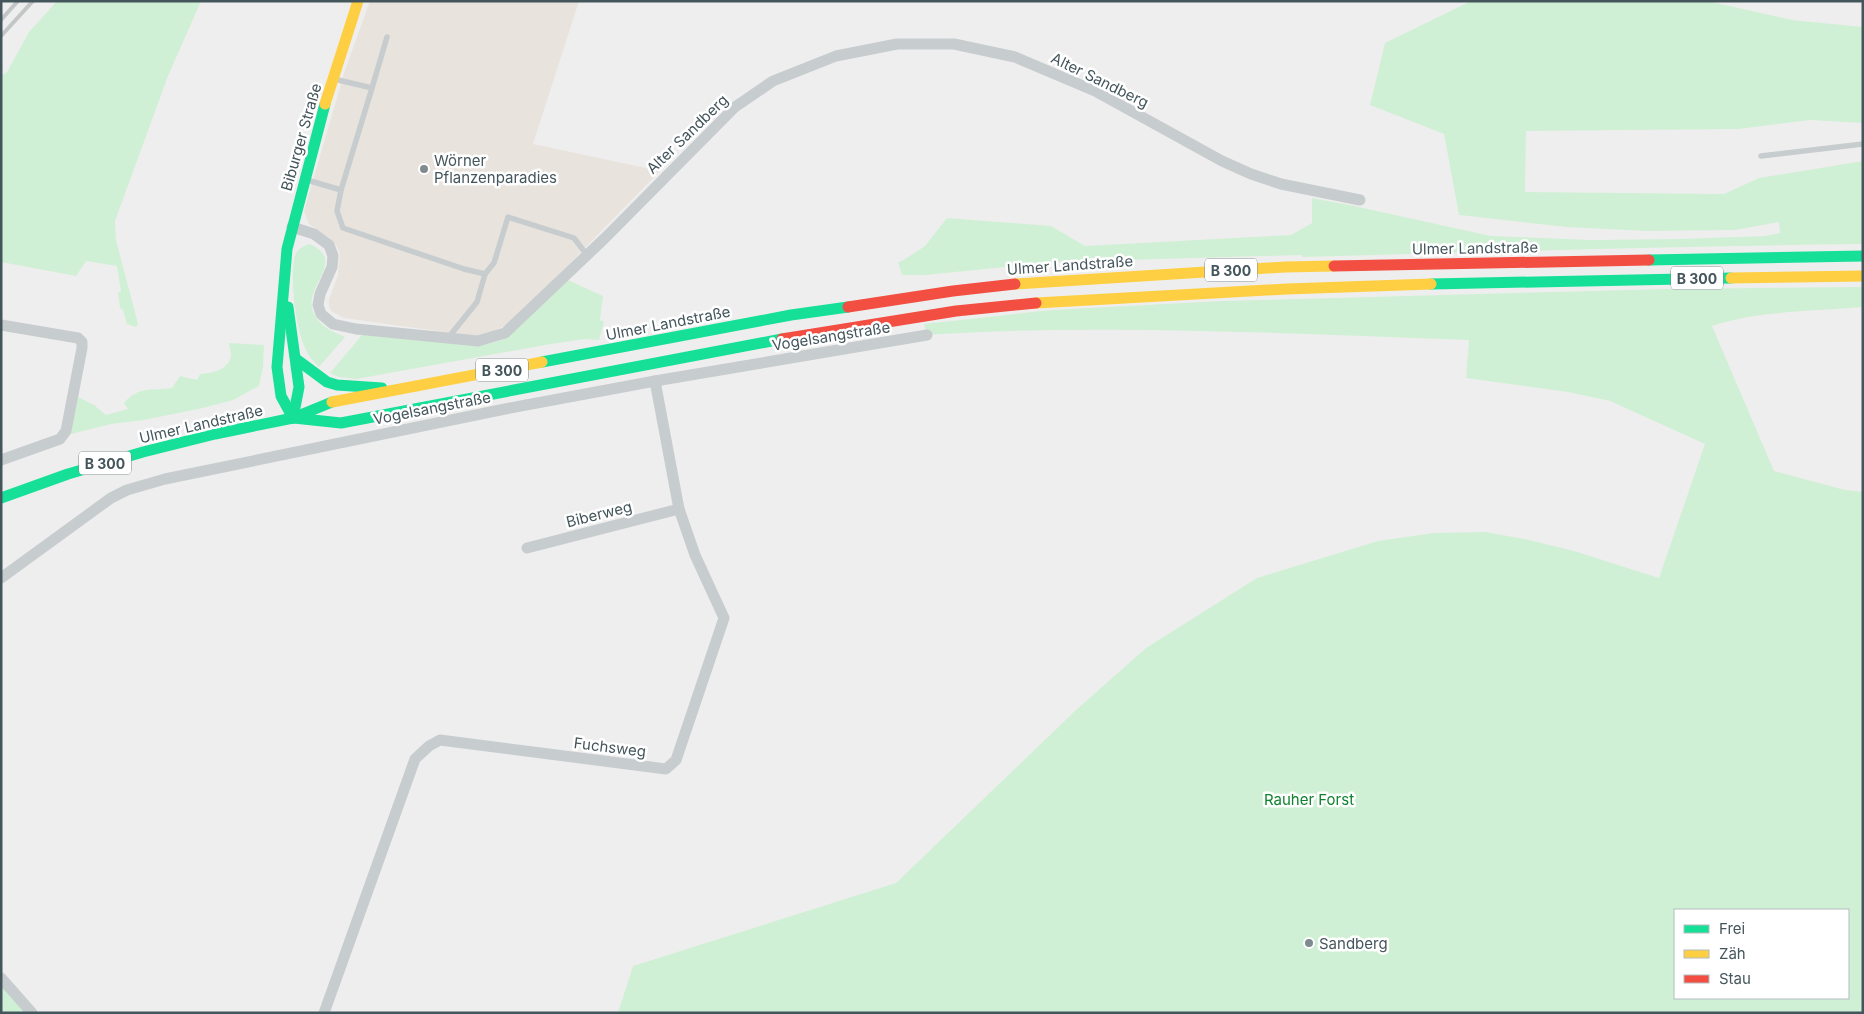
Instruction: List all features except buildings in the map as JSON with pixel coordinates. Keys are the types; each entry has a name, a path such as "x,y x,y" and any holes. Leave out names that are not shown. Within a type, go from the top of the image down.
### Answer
{"main road":[{"name":"Biburger Straße","path":"293,418 278,390 277,376 287,249 318,127 358,1"},
{"name":"Ulmer Landstraße","path":"1,498 68,474 143,452 215,434 293,418 332,402 800,313 943,292 1028,283 1285,267 1863,256"},
{"name":"Ulmer Landstraße","path":"293,418 341,423 796,336 956,311 1031,303 1287,289 1532,281 1863,276"},
{"name":"Biburger Straße","path":"284,283 299,386 293,418"},
{"path":"296,359 319,377 337,385 397,389"}],"street":[{"name":"Alter Sandberg","path":"292,227 314,234 329,245 333,256 332,267 320,294 318,305 321,314 333,324 356,329 478,341 505,333 587,255 735,107 773,81 836,56 897,44 954,44 1015,57 1095,91 1222,161 1251,174 1281,184 1360,200"},
{"path":"1,325 78,338 82,342 82,348 66,431 60,439 1,460"},
{"name":"Vogelsangstraße","path":"1,578 110,498 146,484 361,438 655,381 926,335"},
{"name":"Fuchsweg","path":"324,1013 415,759 429,746 440,740 666,769 676,760 724,618 695,555 679,509 655,381"},
{"name":"Biberweg","path":"527,548 679,509"},
{"path":"1,978 32,1013"}],"lane":[{"path":"388,38 341,190 337,211 343,228 464,269 485,274"},
{"path":"333,78 372,88"},
{"path":"1761,156 1863,144"},
{"path":"304,179 341,190"},
{"path":"448,338 477,302 485,274 494,263 508,217 574,238 587,255"}],"shaded area":[{"path":"370,1 579,1 533,144 660,171 537,297 506,325 489,334 473,336 344,318 331,311 329,307 329,299 338,275 340,254 336,245 328,237 309,224 304,211 345,70"}],"green space":[{"path":"57,1 201,1 168,76 115,221 116,240 138,324 136,327 127,324 123,310 120,308 118,292 121,292 117,266 86,261 76,276 1,262 1,76 7,72 29,32"},
{"path":"1471,1 1707,1 1792,20 1863,27 1863,123 1810,120 1738,129 1526,131 1525,192 1724,194 1759,178 1863,161 1863,244 1303,257 1301,255 1054,262 925,275 902,275 898,262 925,246 947,218 1051,226 1085,246 1291,235 1312,223 1312,198 1491,236 1592,240 1765,236 1780,233 1779,222 1735,230 1647,231 1566,227 1459,215 1444,134 1370,105 1385,43"},
{"path":"310,244 322,252 325,261 314,291 312,302 314,314 326,328 345,337 319,367 309,356 303,343 293,291 295,256 297,251"},
{"path":"568,280 603,296 600,320 604,322 599,340 585,339 551,344 356,379 339,377 330,373 362,335 470,345 484,345 502,340"},
{"name":"Rauher Forst","path":"1863,287 1863,307 1766,314 1712,326 1774,471 1845,490 1863,492 1863,1013 618,1013 633,966 896,883 1076,710 1146,648 1257,578 1378,541 1434,533 1485,532 1525,539 1574,551 1659,578 1705,444 1610,401 1568,392 1466,378 1469,340 1130,330 1062,330 927,335 924,324 1051,310 1222,301 1667,289"},
{"path":"229,343 264,345 263,367 259,386 233,400 203,408 144,420 111,424 71,434 78,397 94,405 106,415 128,409 124,403 135,394 172,388 180,376 197,380 200,374 214,372 223,368 231,356"},
{"path":"1,978 32,1013 1,1013"}],"railway":[{"path":"1,20 18,1"},
{"path":"1,36 33,1"}],"traffic: fast":[{"path":"293,418 281,396 277,367 287,249 325,104"},
{"path":"1649,260 1863,256"},
{"path":"1431,284 1731,278"},
{"path":"288,307 299,387 293,418"},
{"path":"542,362 791,315 848,307"},
{"path":"294,418 341,423 782,339"},
{"path":"296,359 327,382 337,385 382,388"},
{"path":"1,498 68,474 143,452 215,434 293,418 332,402"}],"traffic: slow":[{"path":"325,104 358,1"},
{"path":"1015,284 1285,267 1334,266"},
{"path":"1731,278 1863,276"},
{"path":"1036,303 1287,289 1431,284"},
{"path":"332,402 542,362"}],"traffic: jam":[{"path":"1334,266 1649,260"},
{"path":"848,307 953,291 1015,284"},
{"path":"782,339 956,311 1036,303"}],"place":[{"name":"Wörner Pflanzenparadies","path":"424,169"},
{"name":"Sandberg","path":"1309,943"}]}
